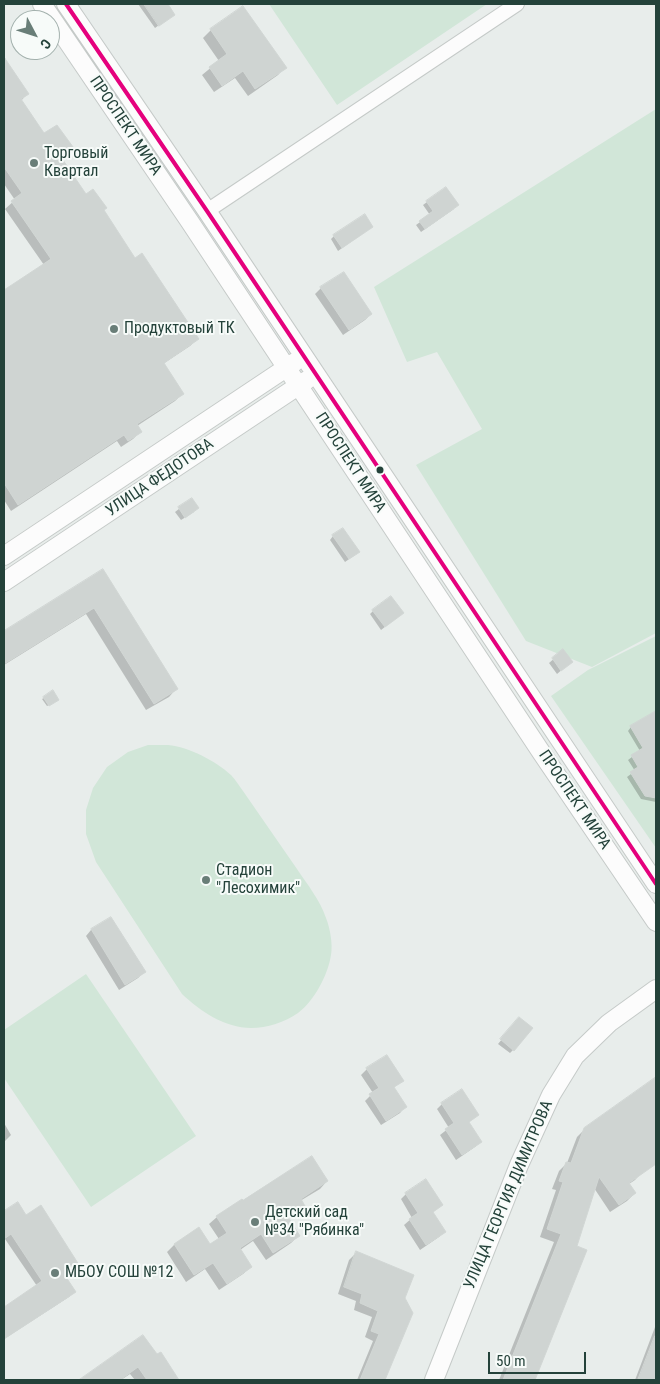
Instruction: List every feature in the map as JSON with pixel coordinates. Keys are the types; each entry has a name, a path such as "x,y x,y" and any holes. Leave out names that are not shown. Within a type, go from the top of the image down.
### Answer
{"street":[{"name":"ПРОСПЕКТ МИРА","path":"42,4 190,222 535,744 656,922"},
{"name":"ПРОСПЕКТ МИРА","path":"66,4 207,211 656,884"},
{"path":"207,211 517,4"},
{"path":"4,556 304,356"},
{"name":"УЛИЦА ФЕДОТОВА","path":"4,582 316,374"},
{"name":"УЛИЦА ГЕОРГИЯ ДИМИТРОВА","path":"434,1380 519,1165 551,1095 575,1056 609,1023 656,989"}],"green space":[{"path":"269,4 487,4 337,105"},
{"path":"656,109 656,633 592,667 526,641 416,465 482,429 437,352 407,362 374,287"},
{"path":"656,636 656,848 551,696 588,670"},
{"name":"Стадион \"Лесохимик\"","path":"148,745 168,745 185,749 210,760 231,775 309,886 320,905 331,936 332,951 327,971 315,995 304,1008 287,1019 263,1027 241,1027 222,1022 189,1000 182,994 96,862 86,834 86,810 93,788 107,767 128,752"},
{"path":"86,974 196,1136 91,1207 4,1078 4,1030"}],"building":[{"path":"144,4 168,4 175,15 159,26"},
{"path":"243,6 287,68 255,89 243,71 222,86 209,67 227,54 210,29"},
{"path":"4,57 29,94 21,99 44,133 57,125 76,151 63,160 86,194 93,189 107,208 104,210 135,258 142,253 199,339 164,363 184,394 137,424 142,432 128,441 124,435 18,505 4,483 4,290 51,259 11,201 22,193 4,167"},
{"path":"446,187 459,205 425,229 419,221 433,211 426,201"},
{"path":"365,214 373,227 342,248 333,235"},
{"path":"344,272 372,314 349,330 320,287"},
{"path":"192,498 199,508 185,518 178,507"},
{"path":"343,528 360,552 349,559 332,535"},
{"path":"103,569 178,689 154,704 94,608 4,664 4,631"},
{"path":"391,596 404,613 385,627 372,610"},
{"path":"563,649 573,662 561,671 552,658"},
{"path":"53,690 59,700 49,706 43,697"},
{"path":"656,711 656,798 645,796 630,772 638,767 631,755 643,748 630,726"},
{"path":"111,917 146,972 125,985 91,929"},
{"path":"519,1017 533,1028 514,1051 500,1039"},
{"path":"387,1055 404,1081 394,1087 407,1107 386,1121 369,1094 379,1088 366,1068"},
{"path":"656,1077 656,1164 629,1183 636,1193 619,1205 599,1177 577,1246 587,1250 535,1380 503,1380 561,1234 547,1229 563,1182 559,1181 566,1162 571,1163 584,1128"},
{"path":"462,1089 479,1115 469,1122 482,1142 462,1155 445,1129 454,1123 441,1103"},
{"name":"Детский сад №34 \"Рябинка\"","path":"312,1156 328,1181 301,1199 305,1206 288,1217 300,1236 273,1253 261,1234 240,1248 252,1267 227,1284 213,1263 194,1275 174,1244 199,1227 210,1244 227,1233 216,1216"},
{"path":"426,1179 443,1205 433,1212 446,1232 426,1245 409,1219 418,1213 405,1193"},
{"name":"МБОУ СОШ №12","path":"18,1202 26,1215 41,1205 81,1268 66,1277 76,1292 4,1339 4,1307 42,1281 11,1234 4,1239 4,1211"},
{"path":"356,1251 414,1275 405,1298 413,1313 385,1380 360,1380 379,1334 371,1331 378,1311 360,1303 362,1294 344,1287"},
{"path":"143,1335 157,1354 161,1352 179,1380 147,1380 138,1367 120,1380 79,1380"},
{"path":"655,1336 656,1380 638,1380"}],"transit line":[{"path":"66,4 207,211 656,884"}],"place":[{"name":"Торговый Квартал","path":"34,163"},
{"name":"Продуктовый ТК","path":"114,329"},
{"name":"Стадион \"Лесохимик\"","path":"206,880"},
{"name":"Детский сад №34 \"Рябинка\"","path":"255,1222"},
{"name":"МБОУ СОШ №12","path":"55,1273"}]}
